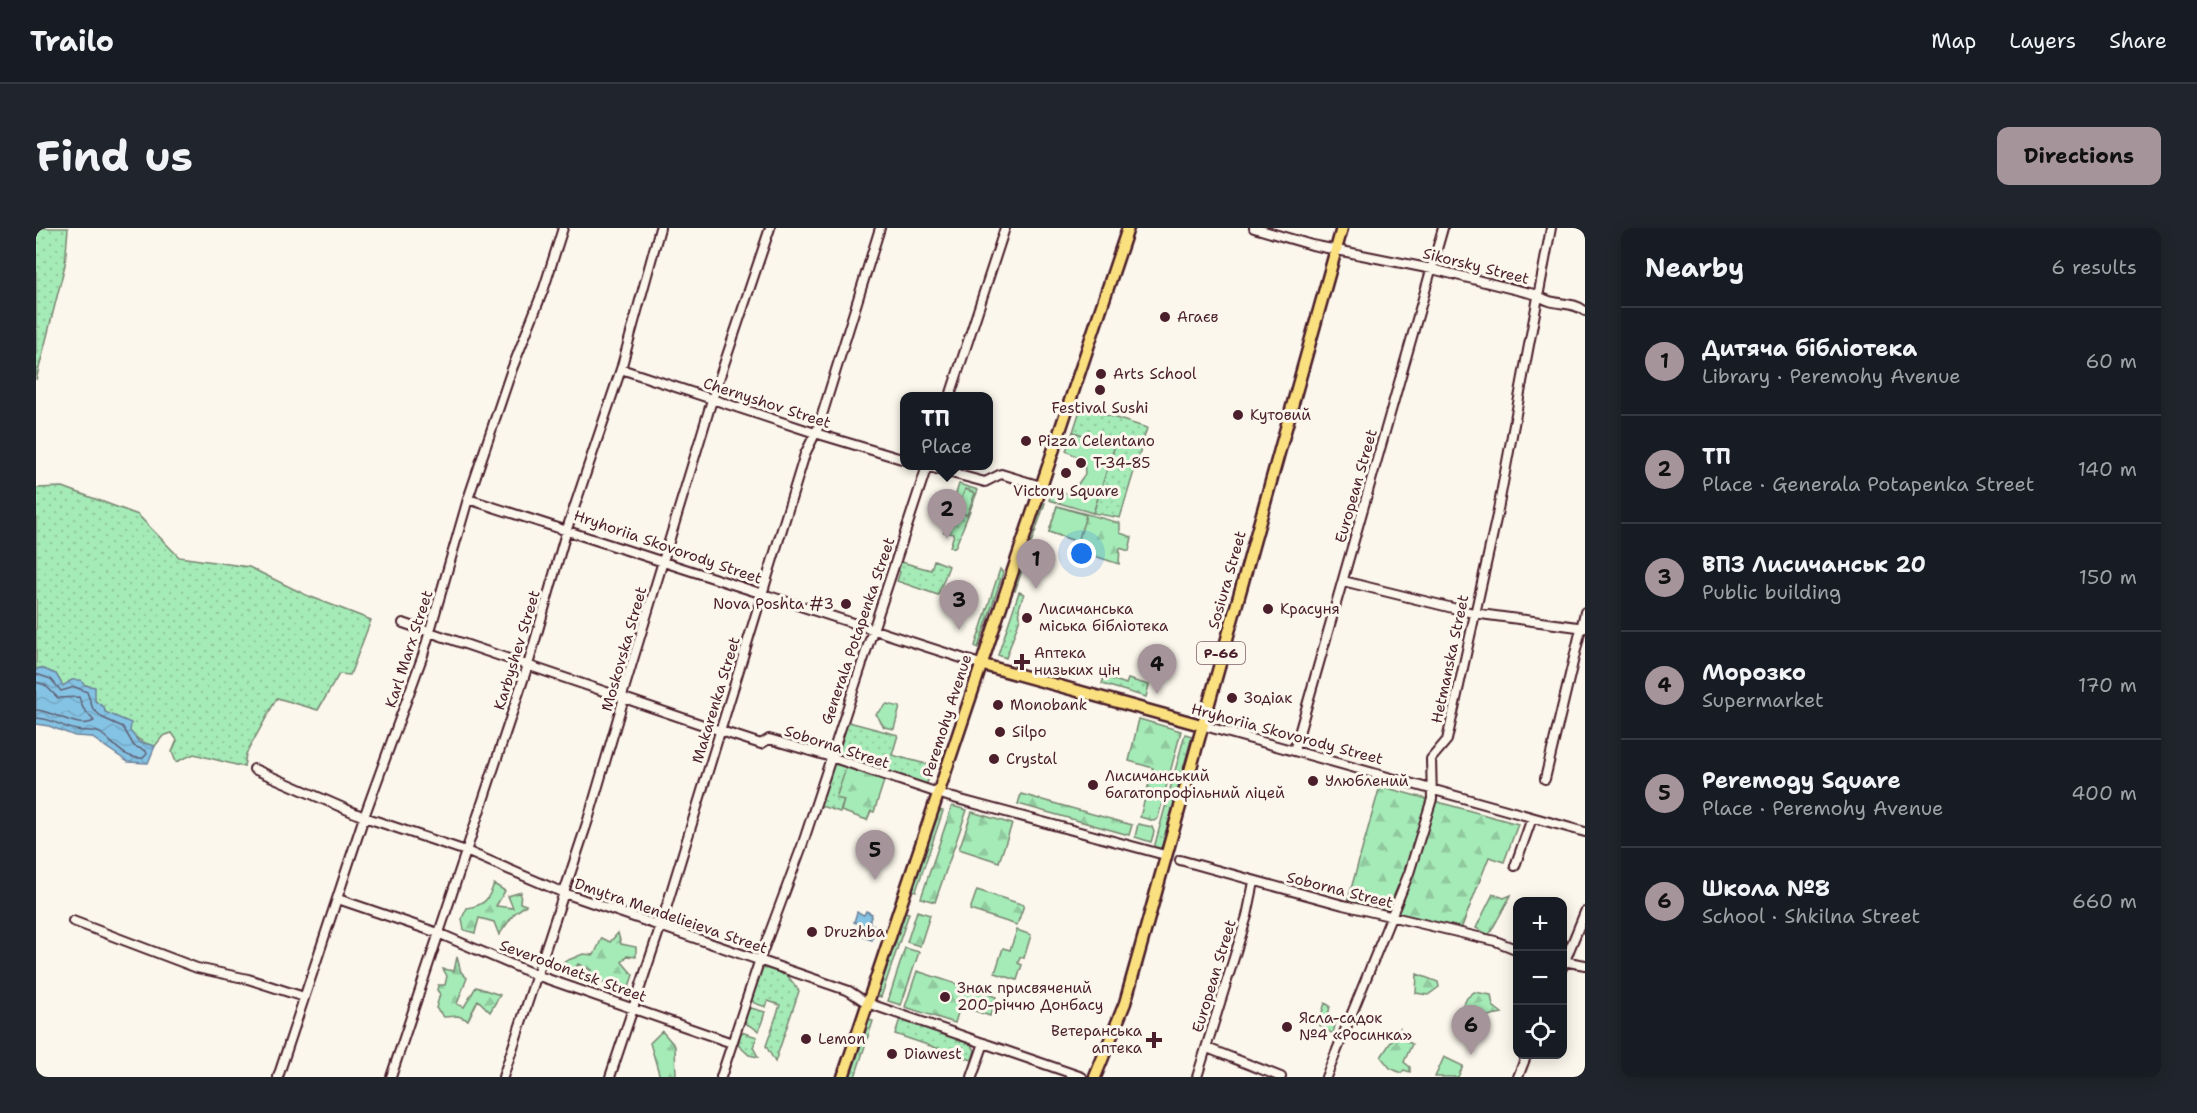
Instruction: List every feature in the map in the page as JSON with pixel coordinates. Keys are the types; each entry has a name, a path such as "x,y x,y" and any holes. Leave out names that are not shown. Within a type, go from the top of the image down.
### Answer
{"main road":[{"name":"Peremohy Avenue","path":"843,1077 1128,228"},
{"name":"Sosiura Street","path":"1095,1077 1125,1003 1342,228"},
{"name":"Hryhoriia Skovorody Street","path":"980,664 1201,725"}],"street":[{"name":"Karl Marx Street","path":"278,1077 363,817 430,633 468,498 512,369 544,288 563,228"},
{"name":"Karbyshev Street","path":"391,1077 528,665 567,528 621,369 660,228"},
{"name":"Moskovska Street","path":"503,1077 588,820 623,701 622,696 712,400 770,228"},
{"name":"Makarenka Street","path":"610,1077 660,928 805,454 815,433 880,228"},
{"path":"951,392 1005,228"},
{"name":"Sikorsky Street","path":"1254,228 1336,250 1343,249 1538,295 1544,300 1580,307 1585,311"},
{"name":"European Street","path":"1294,751 1443,228"},
{"name":"Hetmanska Street","path":"1326,1077 1409,873 1433,790 1431,759 1447,740 1473,613 1497,515 1551,228"},
{"name":"Chernyshov Street","path":"621,369 900,458"},
{"name":"Generala Potapenka Street","path":"721,1077 759,960 787,890 925,470"},
{"path":"941,470 985,482 1001,474 1041,486"},
{"name":"Hryhoriia Skovorody Street","path":"468,498 567,528 762,595 980,664"},
{"path":"1343,581 1473,613 1583,628"},
{"path":"1545,779 1585,612"},
{"name":"Soborna Street","path":"403,623 761,744 769,739 938,792 1165,855"},
{"name":"Hryhoriia Skovorody Street","path":"1201,725 1585,832"},
{"name":"Dmytra Mendelieieva Street","path":"254,769 363,817 466,851 564,893 854,993 867,1003 1082,1077"},
{"path":"1515,866 1533,818"},
{"name":"Soborna Street","path":"1180,861 1254,882 1497,942 1513,948"},
{"name":"European Street","path":"1197,1077 1247,916 1254,882"},
{"name":"Severodonetsk Street","path":"338,899 438,933 536,975 632,1006 732,1043"},
{"path":"1567,955 1585,912"},
{"path":"73,921 196,968 248,979 304,997"},
{"path":"1567,964 1585,965"},
{"path":"972,1077 984,1043"},
{"path":"1207,1048 1281,1077"},
{"path":"1518,1077 1525,1059"}],"green space":[{"path":"36,228 68,228 65,265 36,380"},
{"path":"1081,407 1147,428 1120,518 1093,513 1115,445 1073,432"},
{"path":"1073,432 1115,445 1093,513 1049,500 1054,488 1070,495 1085,474 1084,460 1066,451"},
{"path":"959,484 978,490 955,548 950,547 954,534 944,532"},
{"path":"63,487 138,515 179,557 249,567 306,595 371,620 350,675 339,674 318,710 277,698 246,754 244,767 194,754 176,762 172,752 177,740 172,733 163,736 155,746 141,741 105,712 104,707 97,704 89,686 72,680 63,686 56,674 41,668 36,669 36,488"},
{"path":"965,489 975,493 967,515 957,511"},
{"path":"1041,502 1045,503 1015,591 1011,590"},
{"path":"1057,506 1120,523 1120,533 1132,537 1129,551 1120,548 1119,564 1076,550 1078,542 1049,532"},
{"path":"1057,506 1086,515 1078,542 1049,532"},
{"path":"934,560 949,566 938,595 897,581 900,572 897,570 901,562 931,570"},
{"path":"1000,569 1003,573 978,648 975,646"},
{"path":"1019,592 1024,594 1019,608 1020,618 1006,658 998,655"},
{"path":"1107,666 1106,677 1126,684 1128,679 1149,685 1146,697 1102,684"},
{"path":"887,704 900,707 894,729 884,727 876,714"},
{"path":"1139,719 1181,731 1158,818 1154,821 1140,817 1153,768 1129,761"},
{"path":"845,721 898,735 892,755 930,765 933,756 936,757 926,786 837,756 835,752"},
{"path":"1185,734 1192,736 1159,850 1154,848"},
{"path":"832,761 869,771 836,797 844,800 840,812 818,805"},
{"path":"847,765 877,775 884,781 874,812 871,811 867,820 841,811 844,800 836,798"},
{"path":"1380,786 1518,824 1504,862 1489,857 1461,929 1347,903"},
{"path":"1021,794 1132,825 1129,835 1018,804"},
{"path":"952,806 967,810 935,902 921,898"},
{"path":"938,810 943,811 916,891 910,890"},
{"path":"972,812 1012,824 999,862 959,849"},
{"path":"1138,824 1152,827 1154,832 1151,842 1135,837"},
{"path":"494,884 505,891 496,906 513,908 508,896 521,892 520,903 526,905 514,914 499,935 494,922 479,918 475,933 464,930 462,918 467,908 485,901"},
{"path":"977,890 1024,905 1017,925 970,910"},
{"path":"1493,894 1504,898 1511,895 1489,935 1476,928"},
{"path":"917,911 930,915 920,946 907,942"},
{"path":"903,912 909,913 881,997 875,995"},
{"path":"1017,930 1031,935 1024,958 1020,957 1018,963 1022,965 1017,980 995,973 1003,948 1010,950"},
{"path":"618,933 621,944 636,947 636,957 627,956 622,962 633,975 627,993 597,980 596,976 587,974 591,970 578,964 573,972 561,967 561,963 583,954 594,955 602,938 610,942"},
{"path":"905,948 919,952 901,1005 888,1001"},
{"path":"457,957 461,972 467,978 457,1004 464,1007 476,987 500,995 490,1012 478,1000 468,1020 458,1016 444,1017 436,1008 440,994 437,990 438,985 445,985 447,976 443,969 454,971"},
{"path":"764,968 787,975 799,991 775,1062 766,1046 780,1005 768,1001 766,1007 754,1003 751,998 760,971"},
{"path":"917,971 996,997 990,1016 960,1006 955,1023 905,1007"},
{"path":"1417,974 1438,982 1439,987 1428,995 1416,993"},
{"path":"1474,992 1491,995 1493,1006 1502,1013 1483,1017 1462,1008 1467,998"},
{"path":"1325,1003 1330,1006 1328,1016 1336,1021 1333,1034 1318,1024"},
{"path":"751,1008 765,1012 759,1031 745,1023 747,1011"},
{"path":"900,1019 969,1041 975,1050 972,1060 895,1034"},
{"path":"868,1020 873,1021 855,1077 850,1077"},
{"path":"1400,1028 1403,1039 1412,1044 1404,1062 1410,1067 1410,1072 1404,1070 1401,1073 1390,1068 1381,1057"},
{"path":"662,1031 675,1046 676,1077 660,1077 650,1043"},
{"path":"741,1032 757,1037 753,1047 758,1057 749,1055 738,1045"},
{"path":"1444,1057 1463,1066 1458,1077 1435,1077"}],"water":[{"path":"41,668 56,674 63,686 72,680 81,680 84,685 95,687 95,701 104,707 105,712 131,723 130,731 139,742 155,746 148,763 128,762 91,737 75,736 49,726 36,724 36,669"},
{"path":"866,911 872,914 869,923 876,926 872,940 857,935 861,925 854,922 857,912 864,915"}],"place":[{"name":"Агаєв","path":"1165,317"},
{"name":"Arts School","path":"1101,374"},
{"name":"Festival Sushi","path":"1100,390"},
{"name":"Кутовий","path":"1238,415"},
{"name":"Pizza Celentano","path":"1026,441"},
{"name":"Т-34-85","path":"1081,463"},
{"name":"Victory Square","path":"1066,473"},
{"name":"ТП","path":"947,539"},
{"name":"Дитяча бiблiотека","path":"1036,589"},
{"name":"Nova Poshta #3","path":"846,604"},
{"name":"Красуня","path":"1268,609"},
{"name":"Лисичанська мiська бiблiотека","path":"1027,618"},
{"name":"ВПЗ Лисичанськ 20","path":"959,630"},
{"name":"Аптека низьких цін","path":"1022,662"},
{"name":"Морозко","path":"1157,694"},
{"name":"Зодіак","path":"1232,698"},
{"name":"Monobank","path":"998,705"},
{"name":"Silpo","path":"1000,732"},
{"name":"Crystal","path":"994,759"},
{"name":"Улюблений","path":"1313,781"},
{"name":"Лисичанський багатопрофільний ліцей","path":"1093,785"},
{"name":"Peremogy Square","path":"875,880"},
{"name":"Druzhba","path":"812,932"},
{"name":"Знак присвячений 200-річчю Донбасу","path":"945,997"},
{"name":"Ясла-садок №4 «Росинка»","path":"1287,1027"},
{"name":"Lemon","path":"806,1039"},
{"name":"Ветеранська аптека","path":"1154,1040"},
{"name":"Diawest","path":"892,1054"},
{"name":"Школа №8","path":"1471,1055"}]}
